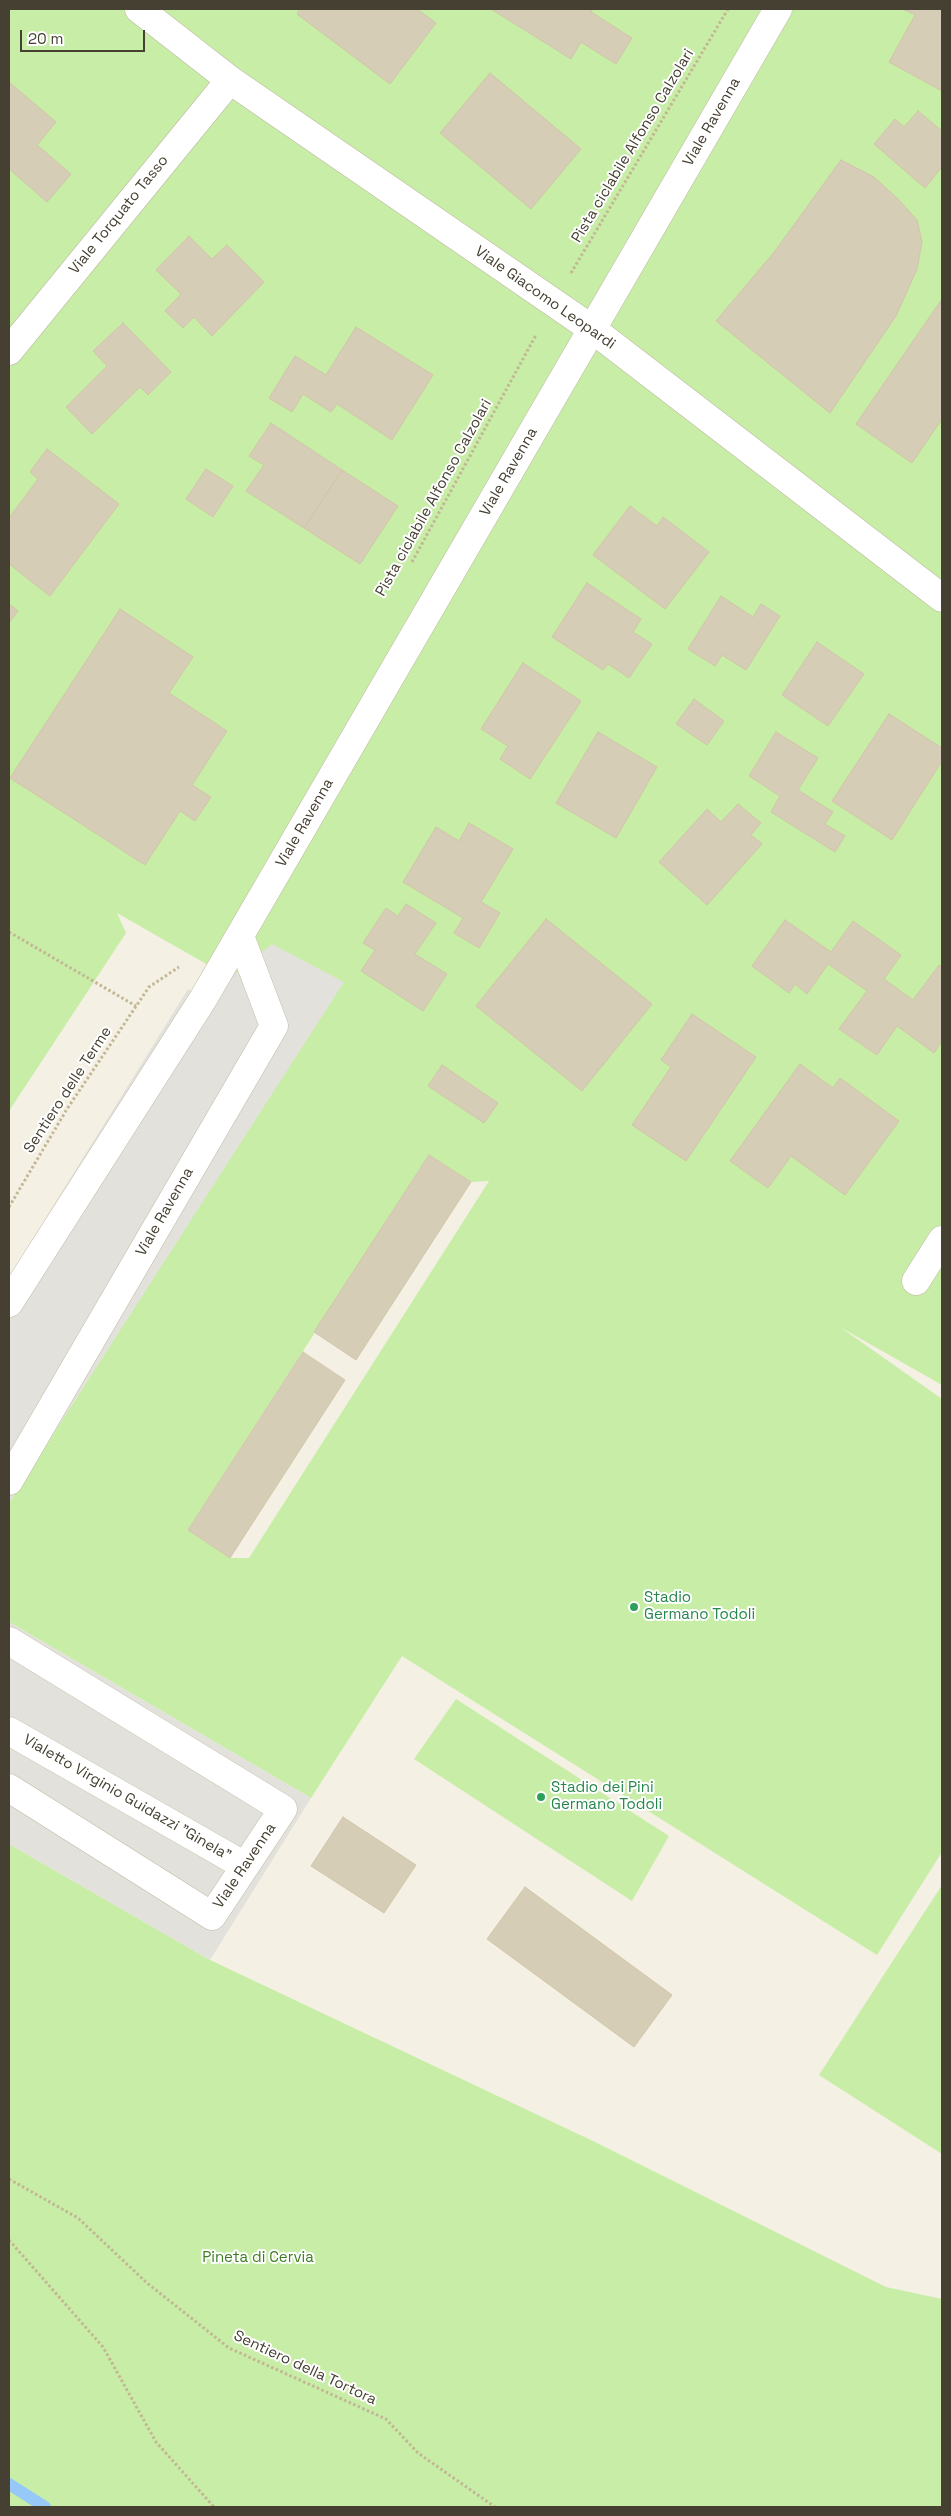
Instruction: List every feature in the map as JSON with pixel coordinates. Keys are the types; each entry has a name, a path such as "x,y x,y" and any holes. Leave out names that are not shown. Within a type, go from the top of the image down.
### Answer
{"street":[{"name":"Viale Giacomo Leopardi","path":"139,9 230,80 592,329 942,598"},
{"name":"Viale Ravenna","path":"9,1303 203,999 778,9"},
{"name":"Viale Torquato Tasso","path":"9,350 230,80"},
{"name":"Viale Ravenna","path":"9,1481 274,1026 240,936"},
{"path":"916,1280 942,1240"},
{"name":"Viale Ravenna","path":"9,1641 283,1809 212,1916 9,1788"},
{"name":"Vialetto Virginio Guidazzi \"Ginela\"","path":"9,1731 245,1866"}],"path":[{"name":"Pista ciclabile Alfonso Calzolari","path":"410,565 553,303 728,9"},
{"path":"9,932 136,1006"},
{"name":"Sentiero delle Terme","path":"9,1207 67,1109 149,987 185,963"},
{"name":"Sentiero della Tortora","path":"9,2179 78,2218 147,2283 229,2348 386,2419 418,2452 495,2507"},
{"path":"9,2240 103,2348 156,2442 214,2507"}],"green space":[{"path":"9,9 942,9 942,1385 840,1327 942,1399 942,1852 877,1955 402,1656 311,1798 9,1622 9,1503 315,1026 117,913 126,933 9,1111","holes":["429,1155 471,1182 489,1181 249,1558 230,1558 188,1530"]},
{"name":"Stadio dei Pini Germano Todoli","path":"456,1699 669,1836 632,1901 414,1759"},
{"name":"Pineta di Cervia","path":"9,1844 210,1960 597,2143 886,2287 942,2299 942,2507 9,2507"},
{"path":"942,1885 942,2154 819,2075"}],"shaded area":[{"path":"272,944 344,982 9,1503 9,1277 188,989 203,999"},
{"path":"9,1622 311,1798 210,1960 9,1844"}],"building":[{"path":"300,9 417,9 436,23 390,84 297,14"},
{"path":"491,9 593,9 591,12 632,38 616,64 581,42 571,59"},
{"path":"903,9 942,9 942,91 889,62 915,15"},
{"path":"490,73 581,149 531,209 440,133"},
{"path":"9,82 56,122 37,145 71,174 47,202 9,169"},
{"path":"918,111 942,131 942,167 925,188 874,144 895,119 904,127"},
{"path":"841,160 874,177 898,199 917,220 922,242 917,269 896,316 830,413 716,321 775,251"},
{"path":"189,236 212,259 227,245 264,282 212,336 194,317 183,328 165,311 181,294 156,270"},
{"path":"942,299 942,419 912,463 856,424"},
{"path":"123,323 171,372 148,395 140,387 92,434 66,407 107,366 93,351"},
{"path":"356,327 433,375 392,440 337,404 331,412 303,394 292,412 269,398 295,356 326,375"},
{"path":"271,423 342,470 304,528 246,491 264,465 249,456"},
{"path":"47,449 119,504 50,596 9,564 9,518 38,479 30,472"},
{"path":"206,469 233,486 213,517 186,499"},
{"path":"342,470 398,506 360,564 304,528"},
{"path":"630,506 657,526 663,517 709,552 665,609 593,555"},
{"path":"587,583 641,619 633,632 652,644 629,678 608,664 603,670 552,637"},
{"path":"721,596 753,617 761,604 780,616 746,670 722,655 715,666 688,649"},
{"path":"9,604 18,611 9,623"},
{"path":"120,609 193,657 169,693 227,731 192,785 211,797 195,821 180,811 145,865 10,778"},
{"path":"817,642 864,674 828,726 782,695"},
{"path":"523,663 581,701 530,779 500,759 508,746 481,729"},
{"path":"694,699 724,721 707,745 676,724"},
{"path":"889,714 942,748 942,761 892,840 832,801"},
{"path":"598,732 657,767 616,838 556,803"},
{"path":"776,732 818,758 798,790 833,812 825,824 845,836 835,852 771,812 780,796 749,776"},
{"path":"738,804 761,823 751,835 762,844 707,905 659,862 707,809 721,822"},
{"path":"469,823 513,849 481,902 500,913 479,948 454,933 463,918 403,882 436,827 459,841"},
{"path":"406,904 436,923 415,954 447,974 423,1011 361,971 375,950 363,943 386,908 398,916"},
{"path":"546,919 652,1004 582,1091 476,1006"},
{"path":"785,920 831,952 853,921 901,955 884,979 913,1000 939,965 942,967 942,1041 934,1053 897,1026 877,1055 839,1029 867,991 828,964 807,994 795,984 789,993 752,966"},
{"path":"692,1014 756,1057 686,1161 632,1125 671,1067 661,1060"},
{"path":"800,1064 833,1088 840,1078 899,1121 845,1195 791,1156 768,1188 730,1161"},
{"path":"442,1065 498,1103 484,1123 428,1086"},
{"path":"429,1155 471,1182 356,1360 314,1332"},
{"path":"303,1352 345,1380 230,1558 188,1530"},
{"path":"343,1817 416,1865 384,1913 311,1866"},
{"path":"525,1887 672,1995 634,2047 487,1939"}],"waterway":[{"path":"9,2484 45,2507"}],"place":[{"name":"Stadio Germano Todoli","path":"634,1607"},
{"name":"Stadio dei Pini Germano Todoli","path":"541,1797"}]}
